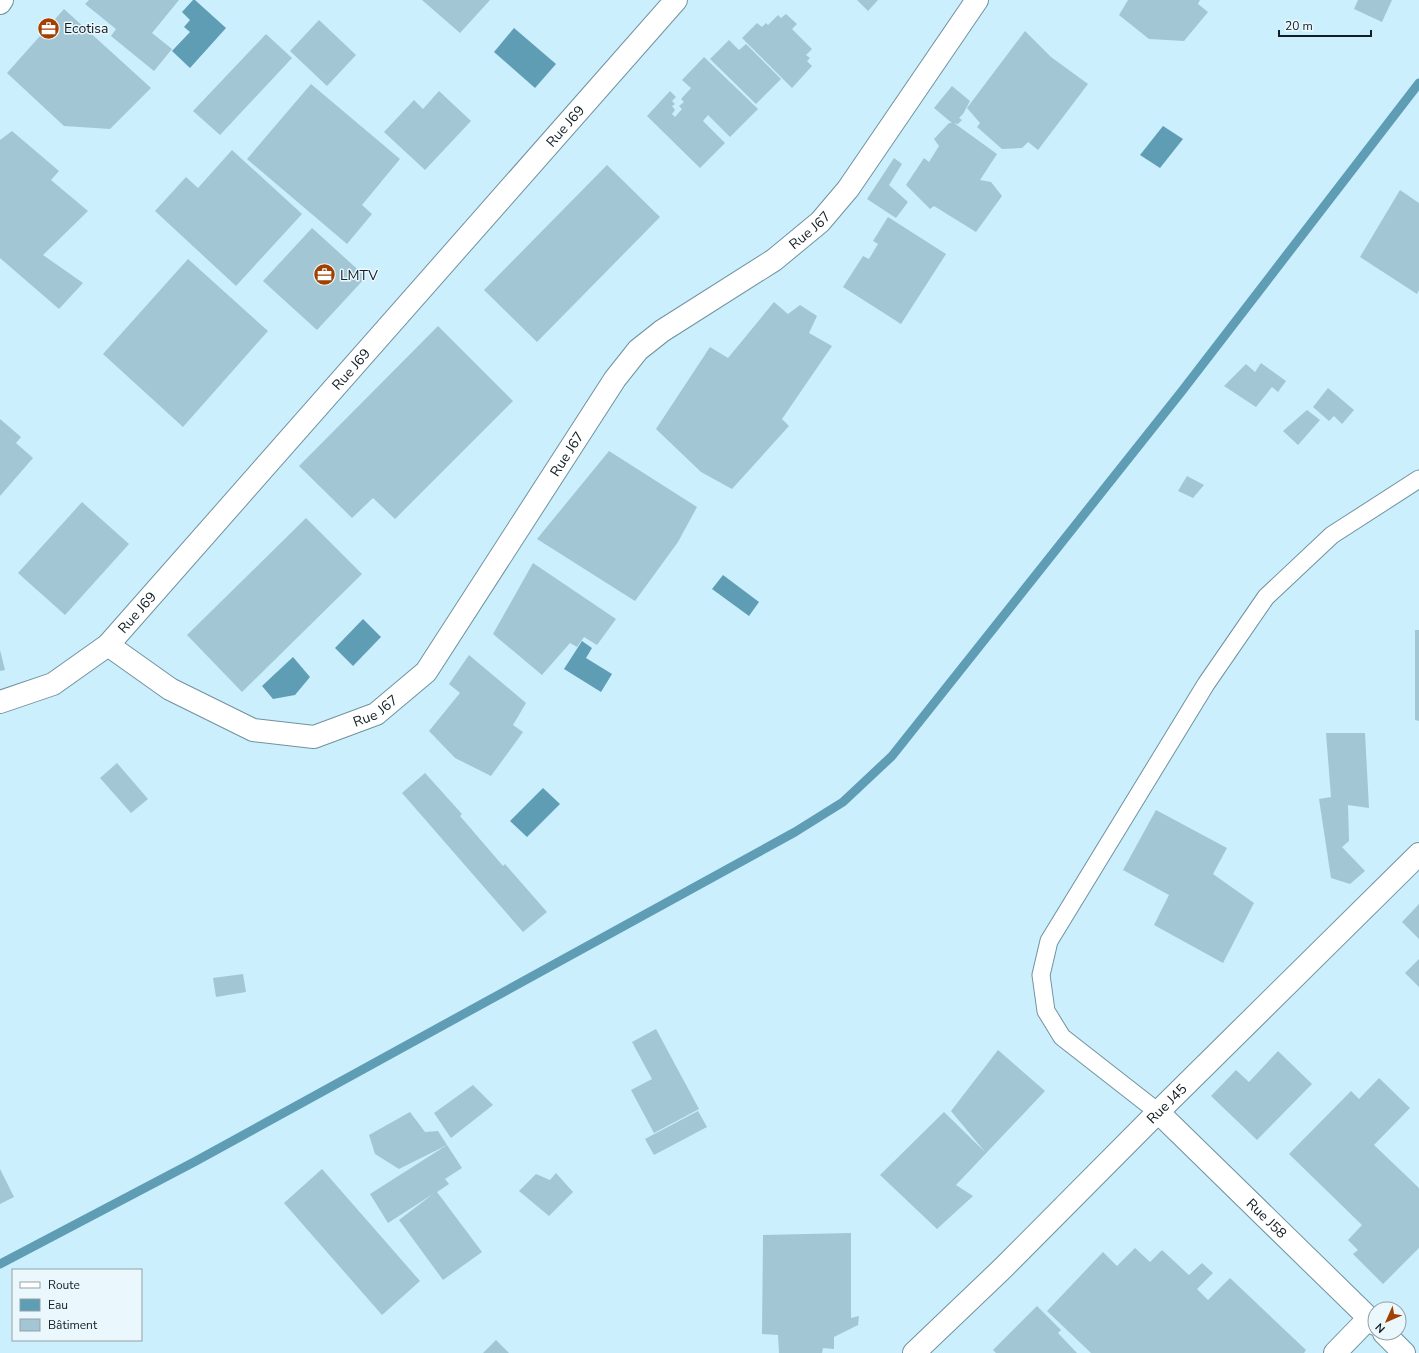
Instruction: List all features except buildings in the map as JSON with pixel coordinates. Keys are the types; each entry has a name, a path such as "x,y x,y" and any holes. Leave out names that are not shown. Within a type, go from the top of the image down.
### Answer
{"street":[{"name":"Rue J69","path":"0,702 54,684 108,645 676,0"},
{"name":"Rue J67","path":"108,645 170,689 253,730 314,737 376,714 426,672 615,379 638,350 662,331 774,260 820,222 848,189 976,0"},
{"name":"Rue J45","path":"914,1353 1003,1268 1158,1112 1419,854"},
{"name":"Rue J58","path":"1158,1112 1367,1316"},
{"path":"1335,1353 1367,1331"},
{"name":"Rue J58","path":"1392,1341 1404,1353"}],"lane":[{"path":"1158,1112 1062,1037 1046,1011 1041,976 1049,941 1206,684 1266,596 1332,535 1419,479"}],"water":[{"path":"193,0 195,0 226,28 190,68 172,51 190,32 184,27 190,20 182,12"},
{"path":"514,28 556,64 535,88 494,52"},
{"path":"1163,126 1183,139 1160,168 1140,155"},
{"path":"723,575 759,602 749,616 712,589"},
{"path":"363,619 381,637 353,666 335,648"},
{"path":"582,641 592,648 586,658 612,674 601,692 564,669"},
{"path":"293,657 310,677 295,695 273,699 262,686"},
{"path":"543,788 560,804 527,837 510,821"}],"waterway":[{"path":"0,1264 196,1161 795,832 843,802 892,756 1182,391 1419,83"}],"place":[{"name":"Ecotisa","path":"48,28"},
{"name":"LMTV","path":"325,275"}]}
